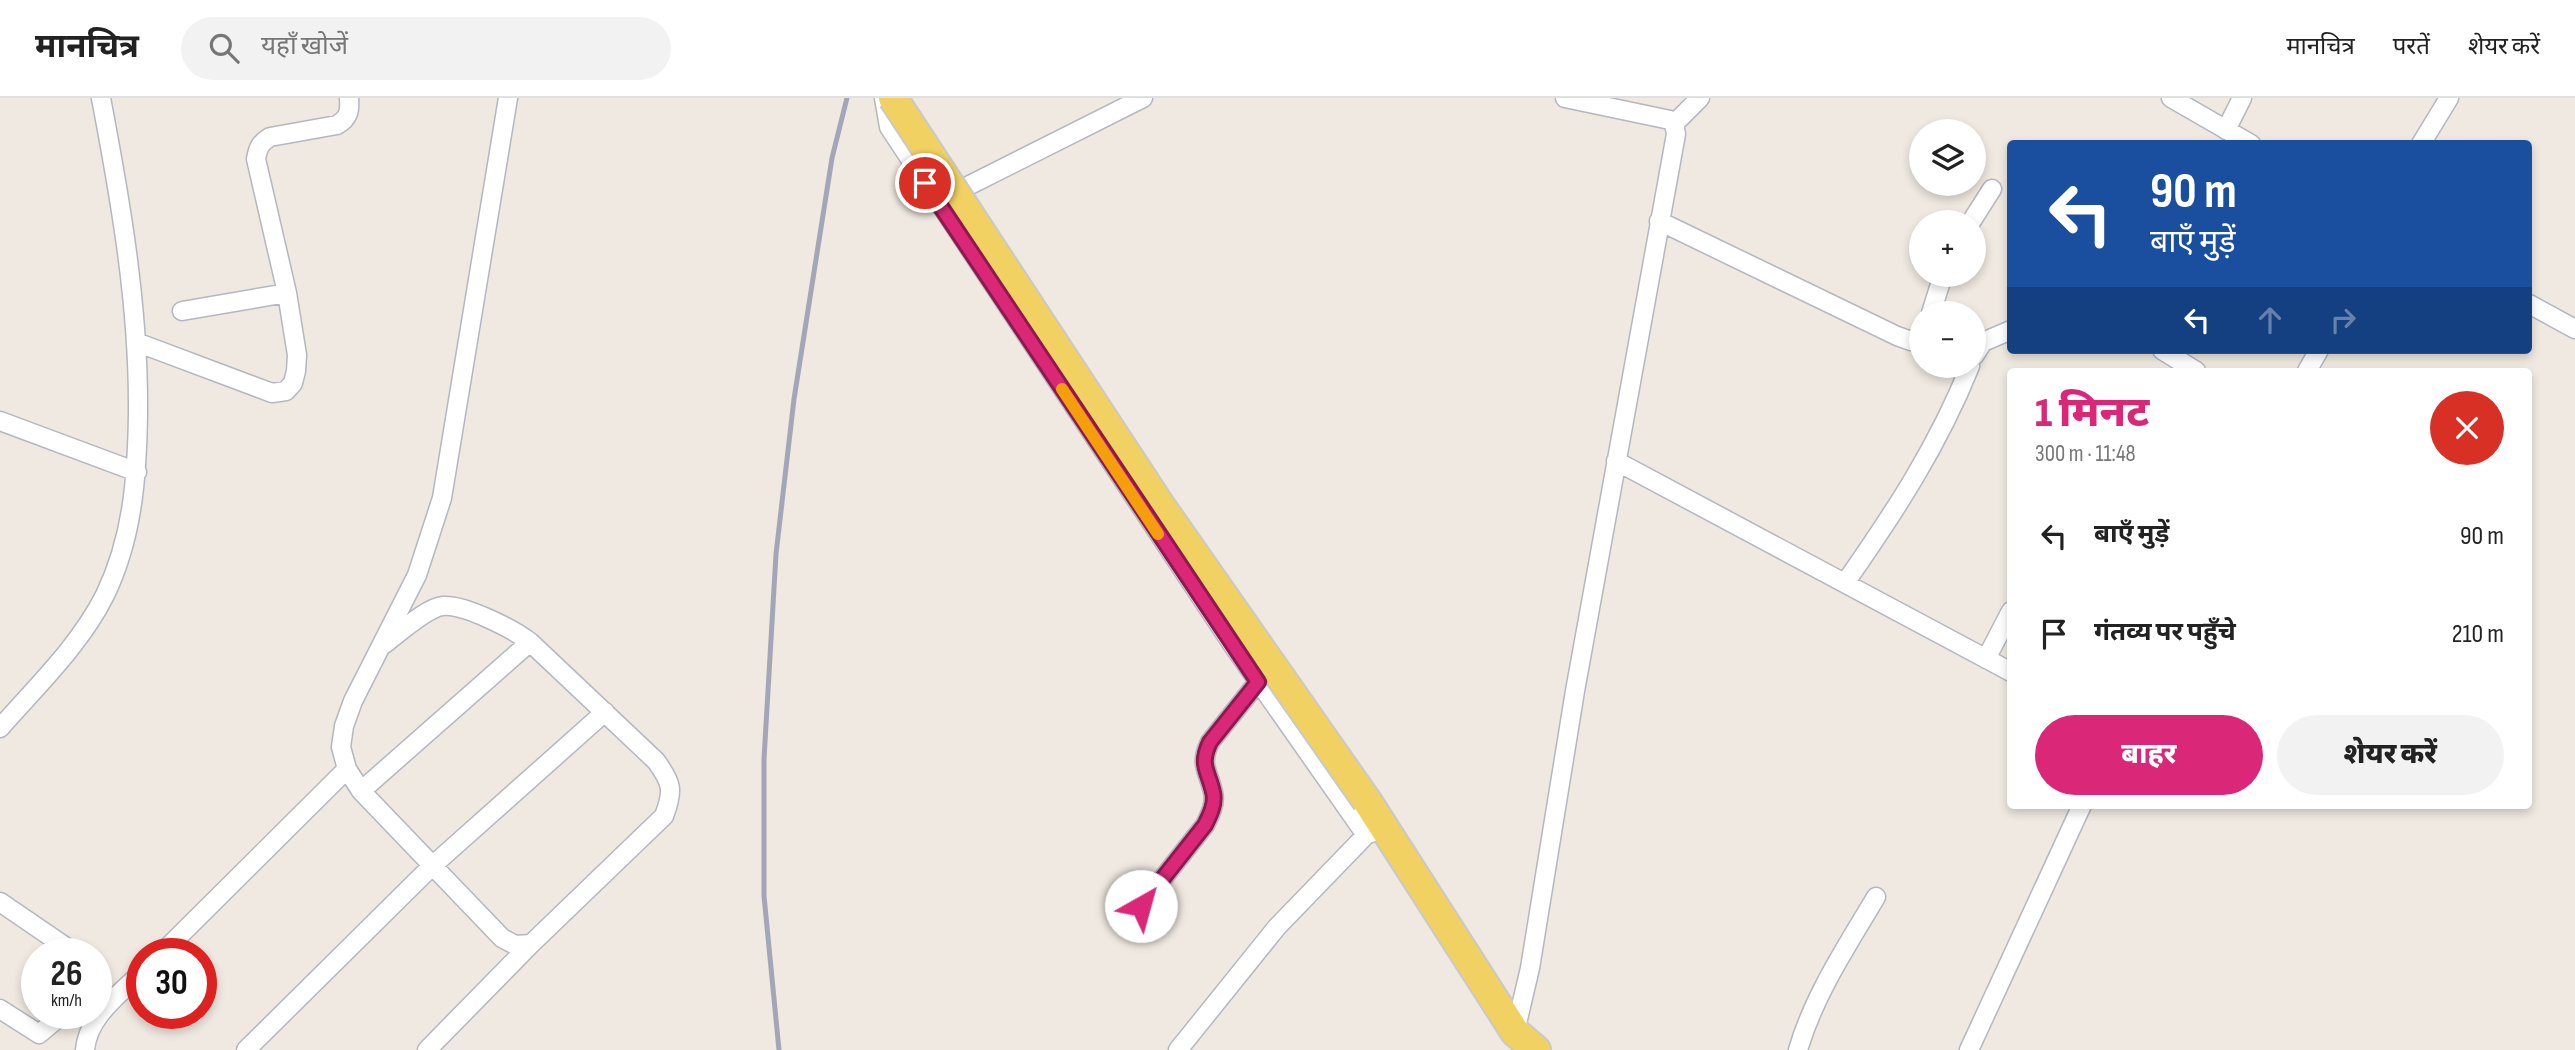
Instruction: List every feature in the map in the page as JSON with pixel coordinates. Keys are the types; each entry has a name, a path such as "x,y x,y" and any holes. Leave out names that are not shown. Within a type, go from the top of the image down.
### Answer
{"main road":[{"path":"893,98 1160,505 1367,801 1376,831 1518,1041 1536,1050"}],"street":[{"path":"0,728 81,634 104,596 124,550 137,472 134,306 122,210 101,98"},
{"path":"136,342 272,393 286,391 293,383 297,355 287,293 256,159 257,149 270,137 337,125 345,121 349,112 348,98"},
{"path":"508,98 442,498 417,575 353,701 344,726 341,747 347,769 361,790 431,867 502,938 515,945 531,944"},
{"path":"884,98 889,127 1258,682 1376,831 1277,927 1178,1050"},
{"path":"937,201 974,185 1143,98"},
{"path":"1518,1041 1616,461 1676,134 1674,124 1664,118 1565,98"},
{"path":"1674,124 1700,98"},
{"path":"2171,98 2244,140"},
{"path":"2226,130 2242,98"},
{"path":"2423,140 2449,98"},
{"path":"1979,210 1992,189"},
{"path":"1659,221 1909,340"},
{"path":"182,311 287,293"},
{"path":"2532,306 2575,329"},
{"path":"1986,341 2007,332"},
{"path":"2168,354 2191,368"},
{"path":"1845,583 1907,493 1965,378"},
{"path":"0,421 137,472"},
{"path":"1616,461 2007,670"},
{"path":"383,645 432,610 443,606 493,620 513,629 605,712 656,761 670,779 671,797 664,816 531,944 427,1050"},
{"path":"1986,659 2007,619"},
{"path":"361,790 530,642"},
{"path":"1141,906 1205,825 1212,810 1214,793 1207,777 1205,753 1210,742 1258,682"},
{"path":"246,1050 431,867 605,712"},
{"path":"177,938 347,769"},
{"path":"1969,1050 2080,809"},
{"path":"1798,1050 1805,1024 1816,1000 1876,897"},
{"path":"0,902 53,938"},
{"path":"85,1050 86,1036 95,1019 126,988"},
{"path":"0,1009 21,1022"}],"railway":[{"path":"779,1050 764,896 764,759 776,554 794,399 832,158 847,98"}],"slow traffic":[{"path":"1062,389 1158,534"}],"route":[{"path":"925,183 1258,682 1210,742 1205,753 1207,777 1214,793 1212,810 1205,825 1141,906"}]}
